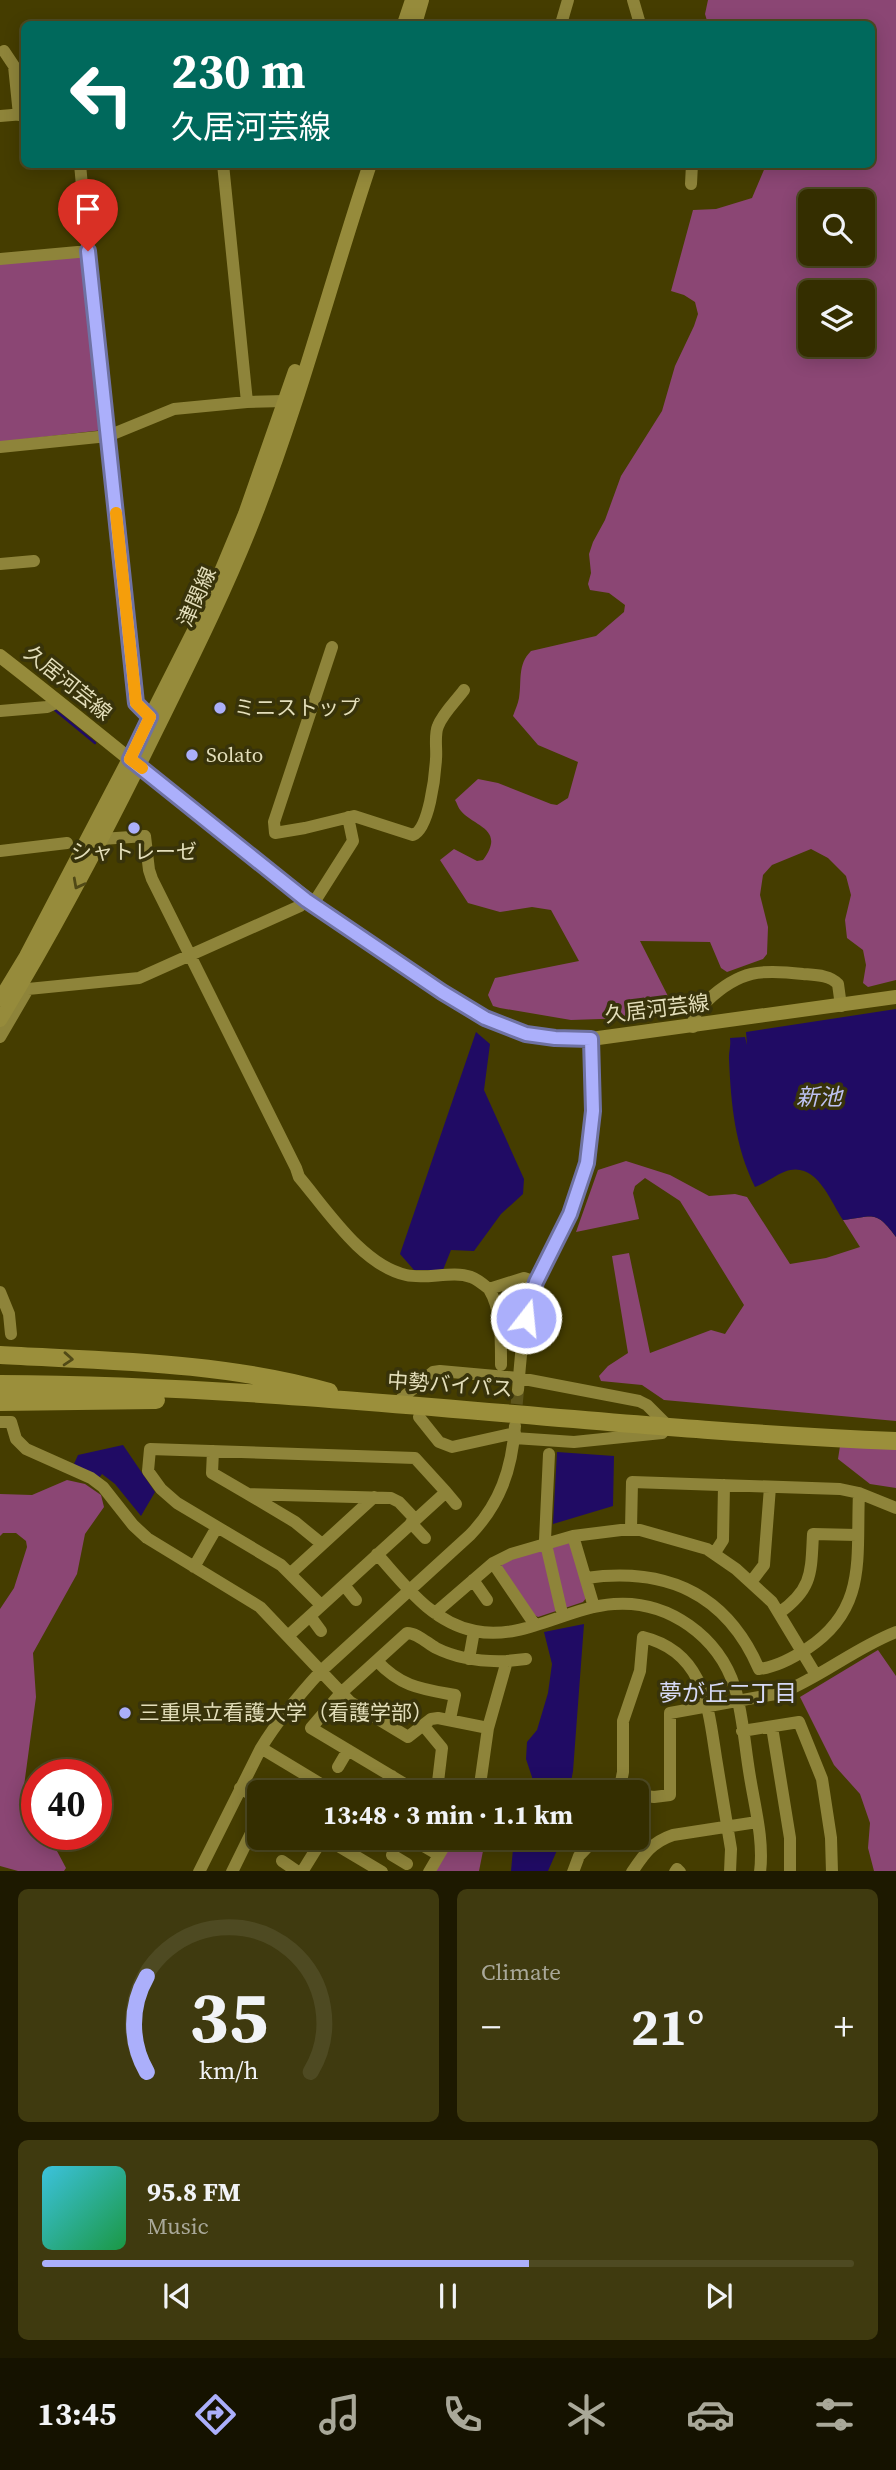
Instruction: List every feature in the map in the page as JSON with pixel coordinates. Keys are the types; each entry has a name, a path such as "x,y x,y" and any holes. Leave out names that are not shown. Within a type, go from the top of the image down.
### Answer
{"highway":[{"path":"0,1355 181,1367 286,1380 363,1402"},
{"name":"中勢バイパス","path":"0,1384 98,1385 896,1441"},
{"path":"0,1402 101,1399 363,1402"}],"main road":[{"path":"405,21 412,0"},
{"path":"416,21 422,0"},
{"name":"津関線","path":"0,1020 37,959 102,839 150,717 207,605 245,514 359,168"},
{"name":"津関線","path":"0,999 134,762 216,609 256,515 369,168"},
{"name":"久居河芸線","path":"0,656 52,704 134,762 310,902 442,992 485,1018 526,1034 591,1039 896,998"}],"street":[{"path":"562,21 568,0"},
{"path":"633,0 639,21"},
{"path":"4,51 14,66 21,108"},
{"path":"0,116 21,114"},
{"path":"80,168 136,703 150,717"},
{"path":"223,168 247,402"},
{"path":"691,184 692,168"},
{"path":"0,259 88,251"},
{"path":"0,447 108,436 174,410 284,401"},
{"path":"0,564 34,561"},
{"path":"332,647 274,822 273,833 354,816 413,835 420,832 424,827 436,761 437,727 464,690"},
{"path":"0,712 52,704"},
{"path":"0,1037 28,989 139,978 310,902 353,841 348,817"},
{"path":"102,839 145,836 149,870 299,1177 349,1237 387,1269 413,1276 472,1277 489,1289 494,1297 501,1365"},
{"path":"0,851 67,844"},
{"path":"693,1027 696,1011 723,986 737,977 757,971 800,973 830,978 838,984 842,1006"},
{"path":"518,1384 526,1318 536,1282 570,1214 585,1171 593,1111 591,1039"},
{"path":"489,1289 524,1278 536,1282"},
{"path":"0,1292 9,1314 11,1334"},
{"path":"501,1350 521,1351"},
{"path":"395,1404 433,1373 440,1371 639,1401 648,1405 668,1426 662,1433 574,1442 515,1432 452,1447 439,1442 419,1418"},
{"path":"0,1422 11,1422 16,1438 26,1449 97,1482 140,1532 260,1607 349,1702 408,1737 423,1725 438,1718 488,1728"},
{"path":"199,1871 261,1748 279,1720 321,1671 487,1517 507,1479 515,1432"},
{"path":"321,1605 273,1559 177,1503 161,1489 148,1471 150,1449 415,1458 456,1504"},
{"path":"213,1451 212,1473 295,1522 322,1544"},
{"path":"549,1454 546,1544 561,1609"},
{"path":"631,1529 632,1482 840,1489 859,1493 896,1508"},
{"path":"714,1554 723,1540 724,1485"},
{"path":"751,1582 764,1564 770,1487"},
{"path":"288,1636 446,1492"},
{"path":"586,1578 619,1574 673,1583 717,1609 733,1625 748,1646 759,1669 786,1661 827,1635 848,1605 854,1587 859,1493"},
{"path":"248,1494 395,1499 425,1538"},
{"path":"290,1573 374,1497"},
{"path":"194,1567 217,1527"},
{"path":"435,1613 493,1563 511,1554 573,1536 631,1529 663,1535 714,1554 751,1582 779,1612 817,1675"},
{"path":"779,1612 801,1595 808,1582 813,1534 857,1535"},
{"path":"573,1536 594,1608"},
{"path":"377,1554 410,1591 435,1613 474,1631 500,1632 614,1604 635,1605 665,1612 704,1637 731,1677 737,1702 761,1844 760,1871"},
{"path":"493,1563 535,1625"},
{"path":"473,1580 486,1600"},
{"path":"344,1585 357,1600"},
{"path":"310,1616 322,1631"},
{"path":"469,1659 474,1631"},
{"path":"649,1796 670,1795 670,1713 781,1693 817,1675 869,1643 896,1632"},
{"path":"398,1780 311,1728 341,1693 407,1633 413,1633 438,1648 469,1659 526,1659"},
{"path":"622,1780 623,1721 640,1671 643,1637 667,1647 686,1663 698,1680 708,1706 731,1849 730,1871"},
{"path":"377,1661 390,1674 414,1688 455,1695 450,1719"},
{"path":"481,1780 488,1728 507,1661"},
{"path":"742,1731 799,1722 822,1779 831,1838 832,1871"},
{"path":"423,1725 442,1748 438,1780"},
{"path":"772,1727 790,1838 790,1871"},
{"path":"261,1748 314,1780"},
{"path":"338,1766 348,1750"},
{"path":"388,1780 391,1776"},
{"path":"240,1788 247,1792"},
{"path":"632,1871 648,1849 660,1840 673,1835 757,1822"},
{"path":"232,1871 247,1841"},
{"path":"282,1861 300,1871 315,1850"},
{"path":"430,1850 439,1855"},
{"path":"429,1871 442,1850"},
{"path":"573,1871 585,1850"},
{"path":"348,1851 382,1871"},
{"path":"392,1871 399,1859"}],"shaded area":[{"path":"708,0 896,0 896,980 868,987 863,983 866,965 863,950 847,938 845,920 851,895 846,876 828,858 811,849 772,865 763,875 760,895 768,927 767,954 763,959 727,972 721,968 710,942 640,941 673,1006 659,1017 571,1020 493,1006 488,995 495,978 579,961 551,910 532,907 500,912 468,903 440,860 454,849 477,861 483,860 491,842 486,830 461,811 455,800 478,779 498,783 551,804 557,805 568,798 578,762 538,745 513,716 519,698 522,668 531,651 596,636 624,612 625,605 609,593 590,590 589,554 621,476 662,411 675,366 698,314 695,302 671,291 693,210 716,209 752,198 765,168 875,168 875,21 707,21 705,14"},
{"path":"81,255 85,258 103,430 0,442 0,263"},
{"path":"626,1161 670,1175 709,1196 735,1194 747,1197 790,1264 826,1258 860,1247 843,1220 873,1217 883,1222 896,1237 896,1421 664,1400 642,1385 601,1381 599,1376 608,1366 628,1353 612,1256 629,1253 650,1353 711,1330 725,1334 744,1305 680,1201 645,1178 635,1186 633,1193 639,1219 576,1232 598,1170"},
{"path":"840,1446 896,1449 896,1488 870,1484 838,1459"},
{"path":"67,1480 85,1484 101,1495 104,1507 85,1534 77,1574 33,1653 36,1697 28,1759 21,1759 21,1850 56,1850 66,1868 64,1871 18,1871 0,1866 0,1609 14,1588 27,1547 26,1541 16,1533 3,1533 0,1536 0,1494 32,1495"},
{"path":"566,1541 572,1545 587,1597 583,1602 538,1617 533,1614 501,1567 502,1561"},
{"path":"878,1650 896,1676 896,1871 874,1871 868,1848 870,1823 860,1794 834,1765 800,1697"},
{"path":"444,1850 484,1850 479,1871 433,1871"}],"water":[{"name":"新池","path":"896,1009 896,1237 883,1222 873,1217 843,1220 821,1184 805,1171 784,1172 755,1187 735,1125 729,1059 730,1038 745,1037 747,1045 746,1032"},
{"path":"476,1032 490,1044 484,1090 524,1179 523,1194 501,1214 474,1251 451,1250 443,1270 414,1270 400,1254"},
{"path":"123,1445 155,1492 141,1516 115,1484 102,1474 99,1478 74,1464 78,1455"},
{"path":"557,1452 614,1456 613,1506 553,1524"},
{"path":"584,1624 571,1780 532,1780 526,1759 527,1742 537,1730 548,1693 552,1664 544,1632"},
{"path":"513,1850 557,1850 548,1871 511,1871"}],"waterway":[{"path":"55,710 95,743"}],"tunnel":[{"path":"515,1422 518,1390"}],"slow traffic":[{"path":"116,513 136,703 150,717 130,759 142,768"}],"place":[{"name":"ミニストップ","path":"220,708"},
{"name":"Solato","path":"192,755"},
{"name":"シャトレーゼ","path":"134,828"},
{"name":"三重県立看護大学（看護学部）","path":"125,1713"}],"district":[{"name":"夢が丘二丁目","path":"728,1693"}],"route":[{"path":"88,251 136,703 150,717 130,759 306,900 442,992 485,1018 526,1034 591,1039 593,1111 587,1163 570,1214 536,1282 526,1318"}]}
